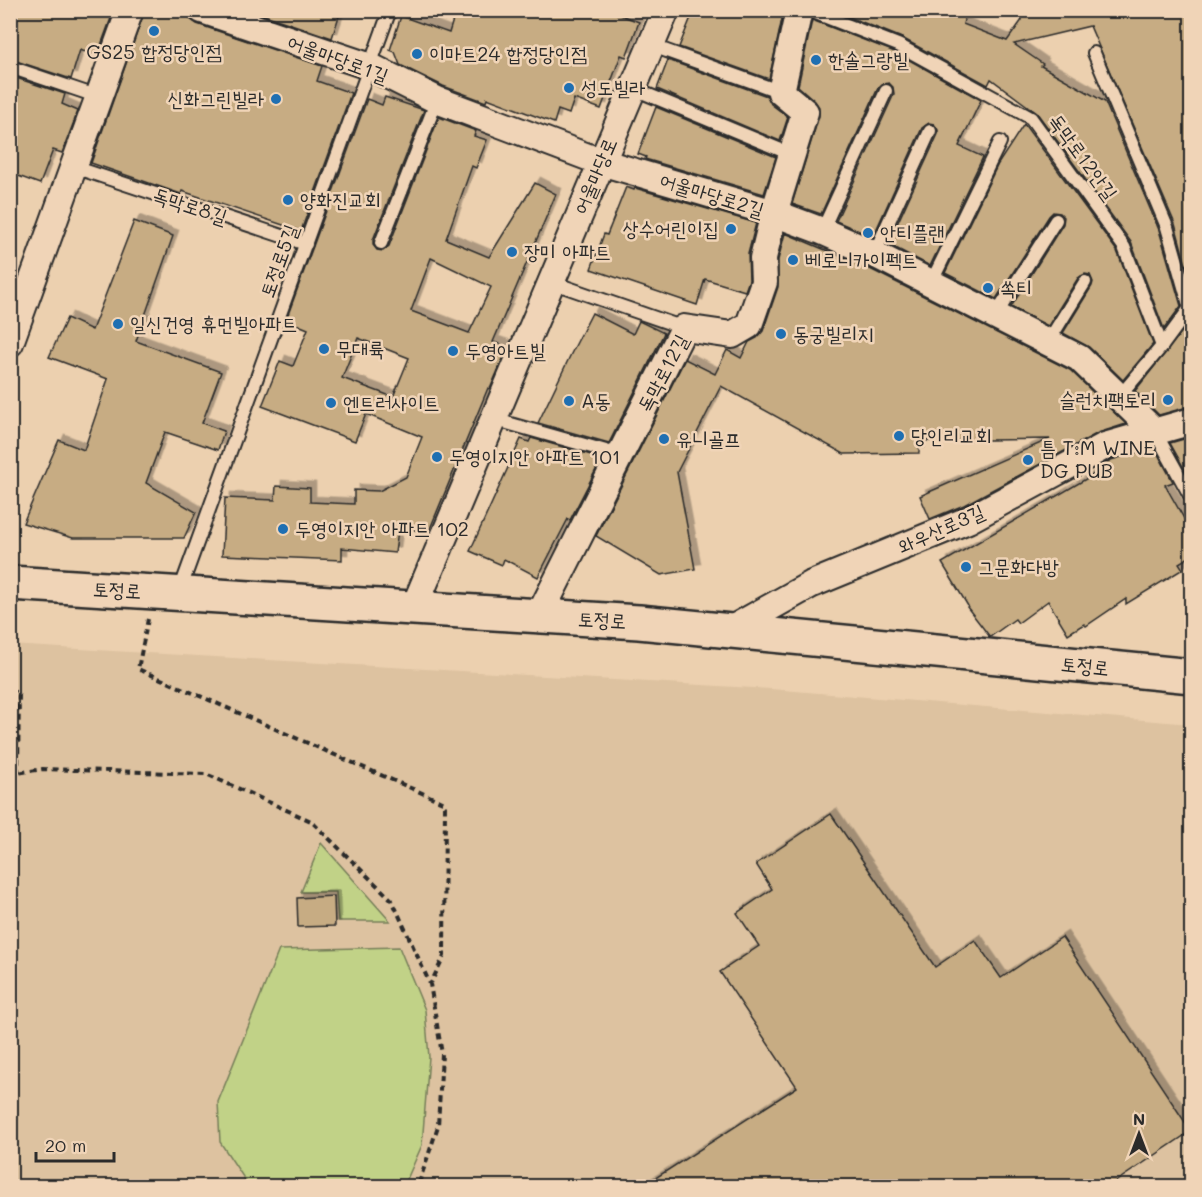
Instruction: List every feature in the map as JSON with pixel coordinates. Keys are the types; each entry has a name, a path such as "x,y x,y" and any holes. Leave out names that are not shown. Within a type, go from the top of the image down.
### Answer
{"street":[{"path":"10,343 130,10"},
{"name":"어울마당로1길","path":"202,10 254,19 371,67 437,100 601,162"},
{"name":"어울마당로","path":"414,608 666,10"},
{"path":"781,92 799,10"},
{"name":"독막로12길","path":"539,616 684,328 732,335 749,325 764,282 763,258 774,213 805,112 781,92"},
{"name":"어울마당로2길","path":"601,162 774,213 874,254 1079,358 1155,432"},
{"name":"와우산로3길","path":"728,631 812,584 968,520 1105,446 1191,421"},
{"name":"토정로","path":"11,583 639,622 1191,676"}],"lane":[{"name":"토정로5길","path":"166,593 306,244 390,10"},
{"name":"독막로12안길","path":"808,10 898,45 1031,118 1124,247 1162,346"},
{"path":"650,45 781,92"},
{"name":"독막로12안길","path":"1094,53 1167,227 1190,308 1162,346 1119,397"},
{"path":"10,68 99,97"},
{"path":"632,88 793,155"},
{"path":"822,231 886,91"},
{"path":"381,243 437,100"},
{"path":"874,254 930,131"},
{"path":"931,283 1000,142"},
{"name":"독막로8길","path":"74,167 306,244"},
{"path":"995,316 1056,220"},
{"path":"550,282 684,328"},
{"path":"1048,342 1084,282"},
{"path":"493,419 620,455"},
{"path":"1155,432 1191,499"}],"path":[{"path":"166,593 138,669 445,803 444,956 430,984"},
{"path":"10,690 19,694 18,772"},
{"path":"10,774 43,768 206,774 311,821 392,900 430,984 442,1054 438,1126 418,1186"}],"shaded area":[{"path":"10,645 771,689 1191,724 1191,1186 11,1186"}],"green space":[{"path":"321,843 390,921 338,921 336,892 301,892"},
{"path":"399,947 425,1010 429,1057 422,1145 404,1186 249,1186 220,1142 218,1102 279,950"}],"building":[{"path":"10,10 114,10 97,56 80,50 71,79 10,59"},
{"path":"145,10 187,10 190,19 197,24 322,66 317,81 351,93 301,231 91,163"},
{"path":"250,10 341,10 332,38"},
{"path":"456,10 607,10 639,22 626,57 621,55 601,109 574,99 569,114 558,110 554,123 487,98 486,102 443,86 400,65 395,52 390,50 401,16 449,33"},
{"path":"694,10 784,10 769,79 679,47"},
{"path":"832,10 945,10 965,16 963,24 1007,41 1022,20 1021,10 1191,13 1191,283 1175,224 1090,26 1014,44 1043,64 1041,66 1105,102 1159,230 1181,306 1164,329 1131,242 1037,113 991,79 988,85 902,38"},
{"path":"812,20 895,52 981,100 959,146 983,157 930,266 888,244 938,134 934,124 929,123 922,128 873,237 836,221 894,94 893,87 889,83 882,84 878,88 821,214 792,204 819,116 819,107 815,101 798,86"},
{"path":"668,60 767,96 771,104 788,117 780,141 657,89"},
{"path":"10,76 65,94 62,104 78,111 62,153 53,150 40,184 10,173"},
{"path":"385,97 424,110 373,240 373,245 377,250 383,251 389,246 439,117 476,131 474,136 487,140 476,168 472,166 446,239 489,257 535,183 556,194 493,342 508,347 490,389 488,388 427,536 399,522 395,553 342,548 342,560 222,555 225,498 275,500 276,486 310,488 310,502 354,504 354,490 379,491 406,477 422,437 366,414 355,441 262,406 280,361 293,366 308,329 286,320 367,99 382,105","holes":["431,258 491,287 469,333 411,311","358,338 409,358 393,397 342,378"]},
{"path":"656,107 776,157 764,194 645,159 646,157 638,154"},
{"path":"1024,124 1117,251 1153,344 1123,380 1089,347 1063,333 1092,286 1090,275 1085,274 1078,278 1048,326 1011,307 1063,224 1064,217 1060,213 1053,212 1049,216 996,299 945,273 998,164"},
{"path":"626,187 756,223 748,254 749,280 745,291 705,279 697,305 591,269"},
{"path":"134,221 173,236 136,341 221,372 202,423 224,431 218,450 165,432 146,483 196,512 184,538 73,538 23,523 59,440 84,450 108,379 49,357 67,318 92,330"},
{"path":"785,233 868,268 1070,370 1126,424 1098,433 964,505 930,519 920,496 1050,439 919,441 919,453 844,454 721,386 677,472 695,569 661,575 596,536 685,359 715,374 727,350 741,358 749,342 763,331 778,287 778,260"},
{"path":"592,313 633,334 639,321 664,333 609,443 538,423"},
{"name":"슬런치팩토리","path":"1191,320 1191,406 1159,415 1135,391"},
{"path":"1191,437 1191,476 1189,477 1170,443"},
{"path":"531,438 602,458 538,577 504,559 502,565 470,551 521,439 529,442"},
{"path":"1154,447 1173,482 1165,485 1191,531 1191,556 1179,563 1183,569 1126,604 1126,599 1086,626 1084,624 1068,634 1048,601 1018,623 1015,619 990,637 967,607 942,563 1098,472 1096,468 1111,460"},
{"path":"831,814 935,967 975,940 1001,978 1062,937 1191,1131 1109,1186 643,1186 797,1087 720,972 759,946 737,913 772,889 756,864"},
{"path":"334,896 335,926 298,927 297,898"}],"place":[{"name":"GS25 합정당인점","path":"154,31"},
{"name":"이마트24 합정당인점","path":"417,54"},
{"name":"한솔그랑빌","path":"816,60"},
{"name":"성도빌라","path":"569,88"},
{"name":"신화그린빌라","path":"276,99"},
{"name":"양화진교회","path":"288,200"},
{"name":"상수어린이집","path":"731,229"},
{"name":"안티플랜","path":"868,233"},
{"name":"장미 아파트","path":"512,252"},
{"name":"베로니카이펙트","path":"793,260"},
{"name":"쏙티","path":"988,288"},
{"name":"일신건영 휴먼빌아파트","path":"118,324"},
{"name":"동궁빌리지","path":"781,334"},
{"name":"무대륙","path":"324,349"},
{"name":"두영아트빌","path":"453,351"},
{"name":"슬런치팩토리","path":"1168,400"},
{"name":"A동","path":"569,401"},
{"name":"엔트러사이트","path":"331,403"},
{"name":"당인리교회","path":"899,436"},
{"name":"유니골프","path":"664,439"},
{"name":"두영이지안 아파트 101","path":"437,457"},
{"name":"틈 T:M WINE DG PUB","path":"1028,460"},
{"name":"두영이지안 아파트 102","path":"283,529"},
{"name":"그문화다방","path":"966,567"}]}
